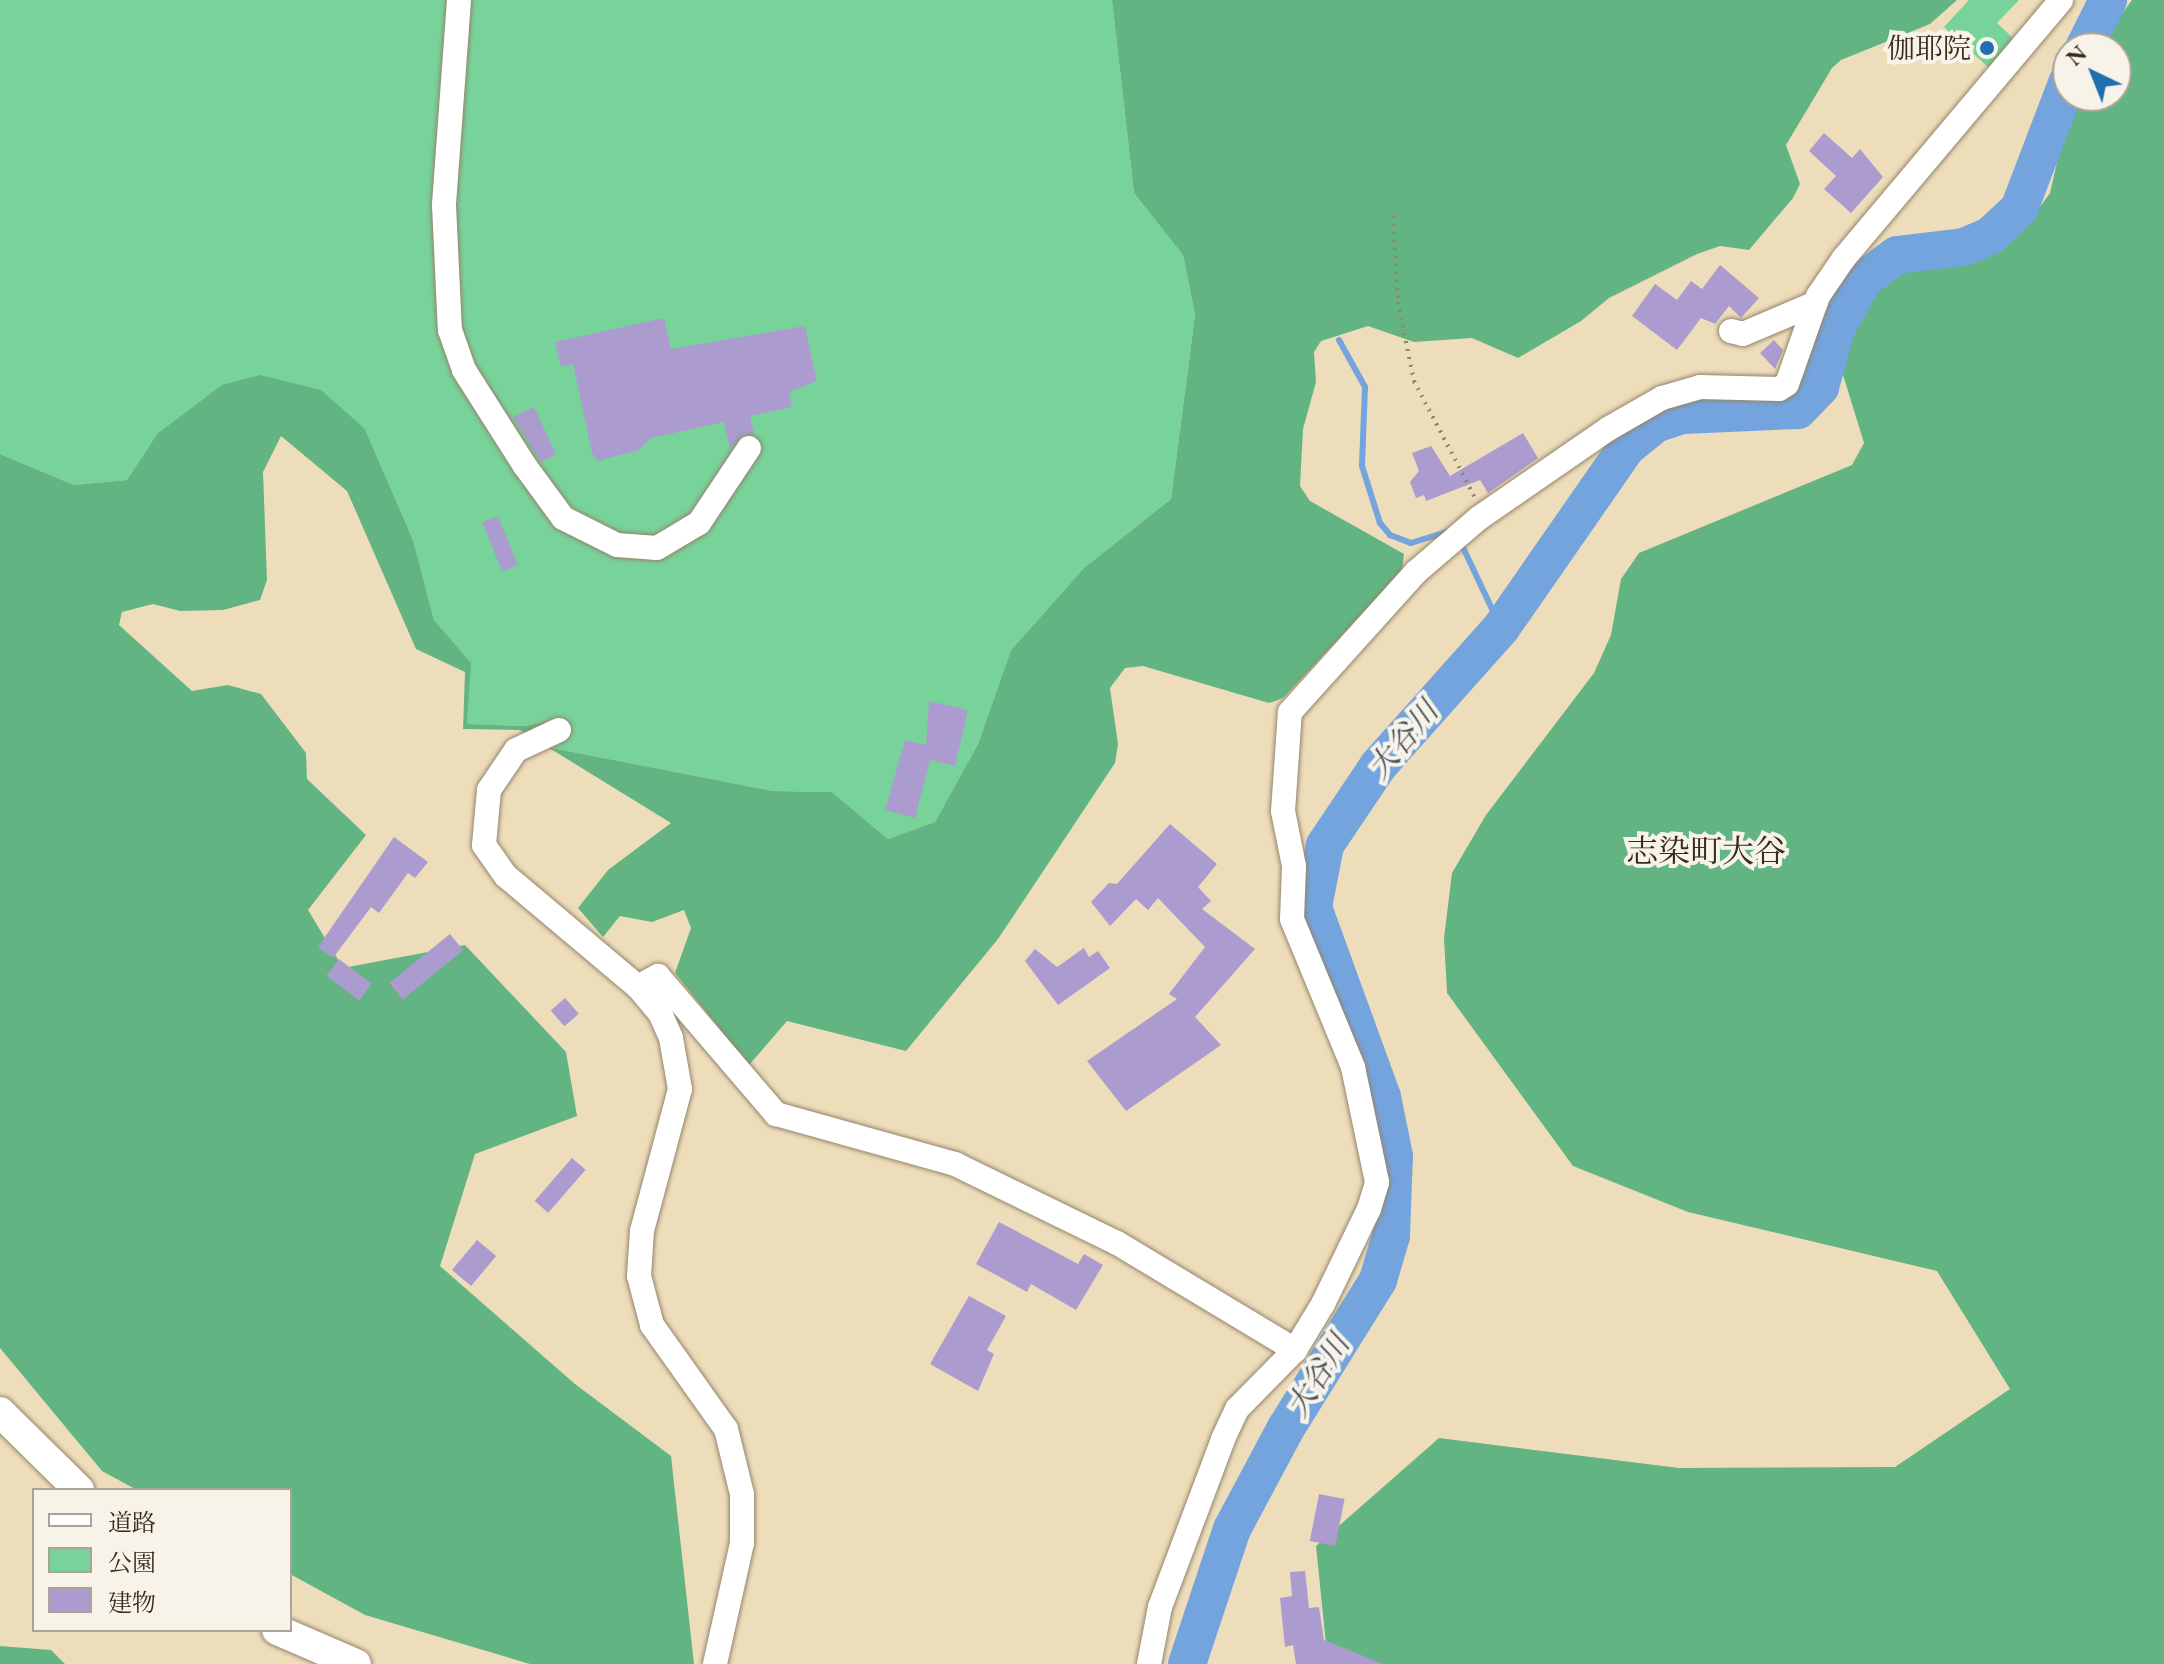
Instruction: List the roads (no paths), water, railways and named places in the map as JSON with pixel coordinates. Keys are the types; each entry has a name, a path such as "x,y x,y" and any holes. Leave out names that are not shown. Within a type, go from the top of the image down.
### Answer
{"main road":[{"path":"0,1412 77,1488"},
{"path":"282,1632 356,1664"}],"street":[{"path":"459,0 444,205 450,330 464,370 525,466 563,518 617,545 657,548 699,523 749,448"},
{"path":"1149,1664 1160,1607 1237,1409 1295,1350 1356,1236 1377,1182 1353,1067 1292,919 1294,866 1283,811 1290,712 1382,605 1479,518 1662,398 1700,387 1779,389 1787,384 1816,303 1844,258 2061,0"},
{"path":"1731,331 1743,334 1816,303"},
{"path":"559,730 516,750 489,790 484,845 506,876 638,987 660,1013 671,1038 680,1089 642,1231 639,1276 652,1325 726,1429 742,1494 742,1543 715,1664"},
{"path":"638,987 658,976 776,1114 955,1164 1117,1243 1295,1350"}],"waterway":[{"name":"大谷川","path":"2092,32 2108,0"},
{"name":"大谷川","path":"1187,1664 1232,1529 1286,1428 1378,1280 1391,1236 1394,1156 1382,1097 1313,907 1325,845 1378,766 1501,628 1627,447 1655,424 1683,415 1798,410 1820,387 1836,329 1864,279 1897,255 1964,247 1990,236 2019,209 2056,112"},
{"path":"1339,340 1365,387 1362,466 1380,523 1390,535 1411,543 1450,531"},
{"path":"1460,541 1501,628"}],"place":[{"name":"伽耶院","path":"1987,48"}],"district":[{"name":"志染町大谷","path":"1706,851"}]}
